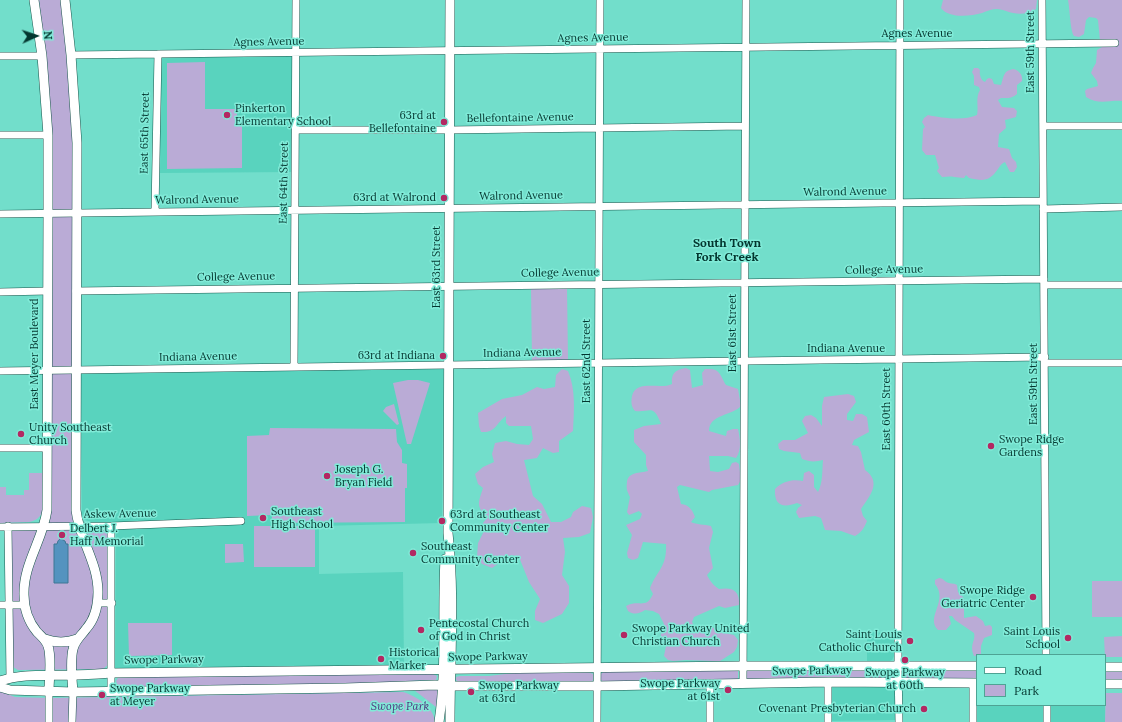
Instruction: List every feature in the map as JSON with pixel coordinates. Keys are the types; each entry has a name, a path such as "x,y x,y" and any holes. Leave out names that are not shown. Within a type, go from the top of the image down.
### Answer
{"main road":[{"name":"East Meyer Boulevard","path":"34,0 42,56 48,134 47,448 46,510 44,526 40,539 28,564 25,580 25,605 32,625 45,639"},
{"path":"65,0 71,55 77,143 76,508 78,526 94,567 98,591 97,603 92,622 77,639 72,650 72,692"},
{"name":"East 63rd Street","path":"450,0 448,533 451,557 451,591 447,669 450,722"},
{"path":"45,639 65,642 77,639"},
{"path":"45,639 49,647 49,692"},
{"name":"Swope Parkway","path":"0,681 10,678 36,675 111,673 596,667 976,666"},
{"path":"1106,666 1122,667"},
{"name":"Swope Parkway","path":"0,687 10,690 49,692 111,692 447,685 596,686 828,682 975,683"},
{"path":"1106,684 1122,684"},
{"name":"East 63rd Street","path":"438,722 447,685"}],"street":[{"name":"East 64th Street","path":"294,366 296,0"},
{"name":"East 62nd Street","path":"597,722 596,667 600,206 600,0"},
{"name":"East 61st Street","path":"743,684 746,0"},
{"name":"East 60th Street","path":"899,722 898,360 900,0"},
{"name":"East 59th Street","path":"1042,0 1046,654"},
{"name":"Agnes Avenue","path":"71,55 745,46 1115,43"},
{"name":"East 65th Street","path":"155,211 158,54"},
{"path":"0,56 42,56"},
{"name":"Bellefontaine Avenue","path":"296,130 449,130 745,126"},
{"path":"1043,126 1122,126"},
{"path":"0,135 48,134"},
{"name":"Walrond Avenue","path":"0,214 295,209 1043,201"},
{"path":"1043,209 1122,208"},
{"name":"College Avenue","path":"76,291 899,280 1044,282 1122,285"},
{"path":"0,292 48,291"},
{"name":"Indiana Avenue","path":"0,371 744,361 1045,360 1122,363"},
{"path":"0,448 47,448"},
{"name":"Askew Avenue","path":"0,527 111,526 241,521"},
{"path":"8,526 10,678"},
{"path":"111,526 111,692"},
{"path":"97,603 112,603"},
{"path":"0,606 25,605"},
{"path":"828,682 828,722"},
{"path":"973,722 975,683"},
{"path":"710,684 710,722"},
{"path":"49,692 49,722"},
{"path":"72,692 72,722"},
{"path":"1046,706 1047,722"}],"shaded area":[{"name":"Pinkerton Elementary School","path":"290,55 293,57 293,172 160,173 161,57"},
{"name":"Southeast High School","path":"443,369 442,523 319,526 319,574 403,572 404,666 115,669 116,522 91,522 85,520 82,515 81,372"},
{"path":"867,632 894,633 894,656 892,660 888,662 867,662"},
{"path":"893,687 895,689 896,720 829,721 831,688"},
{"path":"976,706 1043,706 1044,722 976,722"},
{"path":"1050,706 1105,706 1105,722 1050,722"}],"green space":[{"path":"39,0 62,0 74,143 77,530 110,528 109,664 103,669 18,670 13,667 11,531 13,529 37,528 49,518 48,85"},
{"path":"943,0 1037,0 1036,9 1021,14 997,9 960,16 949,14 941,8"},
{"path":"1068,0 1122,0 1122,101 1099,102 1086,97 1085,91 1087,89 1098,86 1097,81 1091,73 1096,63 1097,50 1102,47 1104,41 1100,41 1098,20 1096,18 1089,17 1086,20 1084,34 1079,37 1074,36"},
{"path":"205,62 205,109 237,109 237,117 242,117 242,168 167,169 167,63"},
{"path":"974,68 978,68 980,70 982,80 985,82 989,78 992,79 994,84 1001,85 1004,74 1013,69 1021,75 1022,81 1017,85 1017,94 1015,96 1001,98 998,100 1002,107 1014,108 1017,111 1016,117 1005,120 1006,128 999,134 998,147 1009,149 1017,167 1014,172 1010,172 1005,162 992,176 985,180 969,178 966,175 964,178 942,177 937,171 939,168 935,155 926,155 922,150 923,129 925,127 922,122 928,115 946,118 966,118 977,115 978,96 980,90 979,87 974,85 974,76 972,72"},
{"path":"567,287 568,360 532,360 531,288"},
{"path":"686,368 690,370 692,388 703,385 702,373 705,369 716,370 726,385 738,389 741,406 713,421 710,425 709,431 726,436 727,431 738,429 740,448 736,458 728,456 709,456 710,471 718,472 729,469 732,463 736,462 739,464 741,480 738,485 712,490 709,492 680,485 677,487 681,504 690,508 695,517 691,522 711,526 713,532 709,548 713,568 707,575 708,577 719,589 731,589 737,593 739,600 739,605 725,608 719,606 694,617 692,622 694,626 704,628 712,627 720,632 734,635 738,640 737,647 734,652 720,661 668,660 664,656 666,646 662,641 661,636 664,624 659,614 653,611 645,610 639,613 632,613 628,611 626,606 635,603 648,602 653,594 650,588 661,568 666,552 666,544 643,542 638,558 633,560 628,558 627,553 632,535 626,525 640,519 642,514 639,511 629,515 627,512 630,497 627,490 627,482 630,476 648,471 646,465 646,455 634,442 634,430 644,426 661,424 656,413 651,410 635,411 631,400 632,396 634,391 644,386 667,386 672,384 672,377 674,373"},
{"path":"562,369 568,371 571,378 574,401 573,431 559,441 559,452 553,453 543,448 537,458 524,460 533,496 542,504 551,522 561,522 571,517 573,512 582,506 591,508 593,517 590,533 579,537 563,538 565,552 562,575 569,586 569,603 562,614 543,623 535,620 535,611 540,599 529,582 519,557 511,555 492,568 482,564 477,557 478,543 483,533 483,523 487,518 481,510 479,504 483,488 478,484 475,474 483,467 494,462 492,454 495,443 506,441 529,445 533,439 531,426 509,426 506,423 506,416 490,431 481,432 478,413 502,399 522,395 537,387 544,389 555,387 556,375"},
{"path":"418,380 430,383 411,444 407,444 393,383"},
{"path":"848,394 854,396 856,402 847,414 847,420 853,421 856,414 862,414 867,417 869,432 854,440 852,445 858,446 865,470 873,479 874,484 871,494 861,509 863,516 867,521 862,530 855,536 841,531 825,530 821,518 815,516 799,518 796,512 802,505 797,503 792,505 780,504 775,495 775,489 778,486 788,481 803,481 804,473 809,471 814,475 814,487 818,492 822,480 823,460 808,461 802,459 800,453 779,449 778,444 783,440 795,440 808,433 802,421 805,416 811,415 816,418 822,426 822,406 824,397"},
{"path":"394,404 399,424 397,425 383,411 386,407"},
{"name":"Joseph G. Bryan Field","path":"270,428 396,429 397,442 402,450 402,463 407,464 405,522 272,523 272,515 247,516 247,436 269,435"},
{"path":"29,473 43,473 42,512 40,516 31,522 0,523 0,487 6,487 6,495 24,495 24,490 29,490"},
{"path":"254,526 315,526 315,567 254,567"},
{"path":"225,544 243,544 244,562 225,563"},
{"path":"939,578 957,585 958,592 963,597 964,601 964,618 976,616 983,621 985,626 990,625 992,627 992,635 984,638 981,646 981,654 976,654 976,656 974,656 972,646 974,633 955,620 952,616 949,616 951,624 946,630 938,630 934,620 940,597 935,580"},
{"path":"1092,581 1122,581 1122,617 1092,617"},
{"path":"128,623 172,623 172,655 129,656"},
{"path":"1122,636 1122,657 1106,657 1104,637"},
{"path":"749,670 893,670 893,678 749,680 746,679 746,672"},
{"path":"904,670 976,670 976,679 905,678"},
{"path":"738,671 738,679 603,682 601,680 601,674 603,672"},
{"path":"1106,671 1122,671 1122,681 1106,681"},
{"path":"588,672 593,674 593,680 591,682 459,682 456,680 456,677 460,676 489,676 513,673"},
{"path":"433,674 437,676 436,680 407,681 385,684 118,687 116,681 118,678 122,677"},
{"path":"438,689 436,707 414,690"},
{"name":"Swope Park","path":"0,691 15,697 51,698 403,692 419,699 424,703 434,717 435,722 0,722"},
{"path":"1106,693 1122,693 1122,722 1105,722"}],"water":[{"path":"61,539 68,544 68,583 54,583 54,544 57,544"}],"place":[{"name":"Pinkerton Elementary School","path":"227,115"},
{"name":"63rd at Bellefontaine","path":"444,122"},
{"name":"63rd at Walrond","path":"444,198"},
{"name":"63rd at Indiana","path":"443,356"},
{"name":"Unity Southeast Church","path":"21,434"},
{"name":"Swope Ridge Gardens","path":"991,446"},
{"name":"Joseph G. Bryan Field","path":"327,476"},
{"name":"Southeast High School","path":"263,518"},
{"name":"63rd at Southeast Community Center","path":"442,521"},
{"name":"Delbert J. Haff Memorial","path":"62,535"},
{"name":"Southeast Community Center","path":"413,553"},
{"name":"Swope Ridge Geriatric Center","path":"1033,597"},
{"name":"Pentecostal Church of God in Christ","path":"421,630"},
{"name":"Swope Parkway United Christian Church","path":"624,635"},
{"name":"Saint Louis School","path":"1068,638"},
{"name":"Saint Louis Catholic Church","path":"910,641"},
{"name":"Historical Marker","path":"381,659"},
{"name":"Swope Parkway at 60th","path":"905,660"},
{"name":"Swope Parkway at 61st","path":"728,690"},
{"name":"Swope Parkway at 63rd","path":"471,692"},
{"name":"Swope Parkway at Meyer","path":"102,695"},
{"name":"Covenant Presbyterian Church","path":"924,709"}],"district":[{"name":"South Town Fork Creek","path":"727,251"}]}
